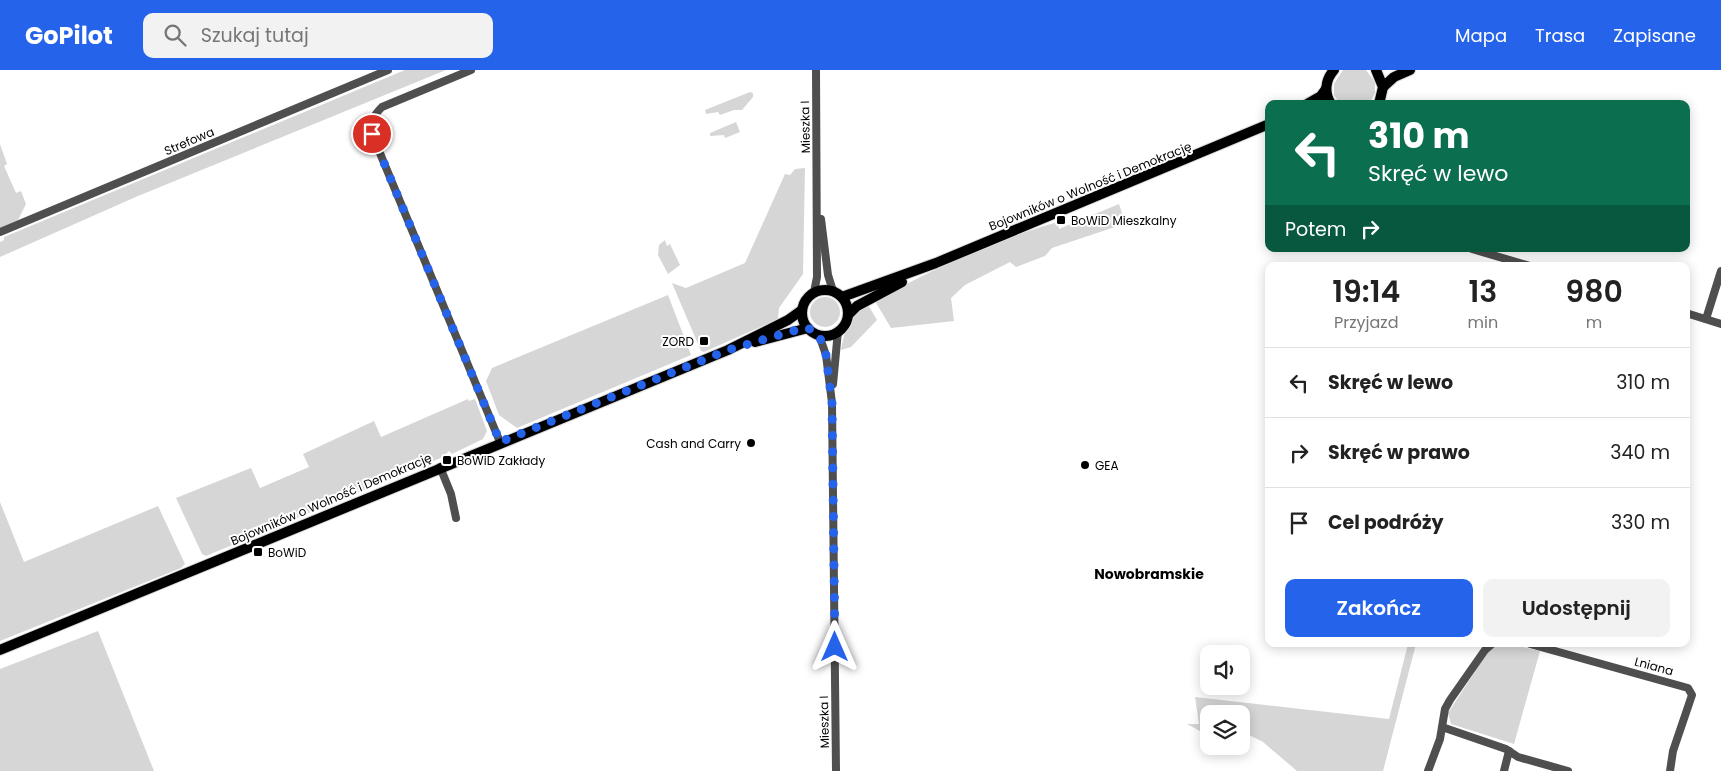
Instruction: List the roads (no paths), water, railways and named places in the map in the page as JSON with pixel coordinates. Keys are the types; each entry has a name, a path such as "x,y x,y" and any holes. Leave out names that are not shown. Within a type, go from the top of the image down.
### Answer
{"main road":[{"path":"1330,100 1326,89 1327,81 1334,70"},
{"path":"1376,70 1383,87"},
{"path":"1379,100 1383,87 1394,77 1410,70"},
{"path":"1314,100 1321,96 1326,89"},
{"name":"Bojowników o Wolność i Demokrację","path":"1254,132 1265,126"},
{"name":"Bojowników o Wolność i Demokrację","path":"837,294 936,263 1265,128"},
{"name":"Bojowników o Wolność i Demokrację","path":"848,315 863,303 936,263"},
{"path":"823,290 837,294 847,308 848,315 843,327 826,335 819,335 808,328 802,316 802,310 808,297 814,292 823,290"},
{"name":"Bojowników o Wolność i Demokrację","path":"0,650 500,442 728,350 788,320 802,310"},
{"name":"Bojowników o Wolność i Demokrację","path":"728,350 808,328"}],"street":[{"name":"Strefowa","path":"0,232 388,70"},
{"path":"471,70 382,107 373,118 371,125 372,134 500,442"},
{"name":"Mieszka I","path":"814,292 817,277 816,70"},
{"name":"Mieszka I","path":"817,184 828,275 837,294"},
{"path":"1482,252 1516,262"},
{"path":"1706,319 1721,271"},
{"path":"1690,315 1721,324"},
{"name":"Mieszka I","path":"836,771 832,403 838,331"},
{"name":"Mieszka I","path":"819,335 826,355 832,403"},
{"path":"440,467 451,494 456,518"},
{"path":"1428,771 1442,727 1445,709 1488,647"},
{"name":"Lniana","path":"1541,647 1688,688 1692,695 1673,752 1670,771"},
{"path":"1442,727 1509,751 1518,757 1568,771"},
{"path":"1504,771 1509,751"}],"place":[{"name":"BoWiD Mieszkalny","path":"1061,220"},
{"name":"ZORD","path":"704,341"},
{"name":"Cash and Carry","path":"751,443"},
{"name":"BoWiD Zakłady","path":"447,460"},
{"name":"GEA","path":"1085,465"},
{"name":"BoWiD","path":"258,552"}],"district":[{"name":"Nowobramskie","path":"1149,574"}]}
